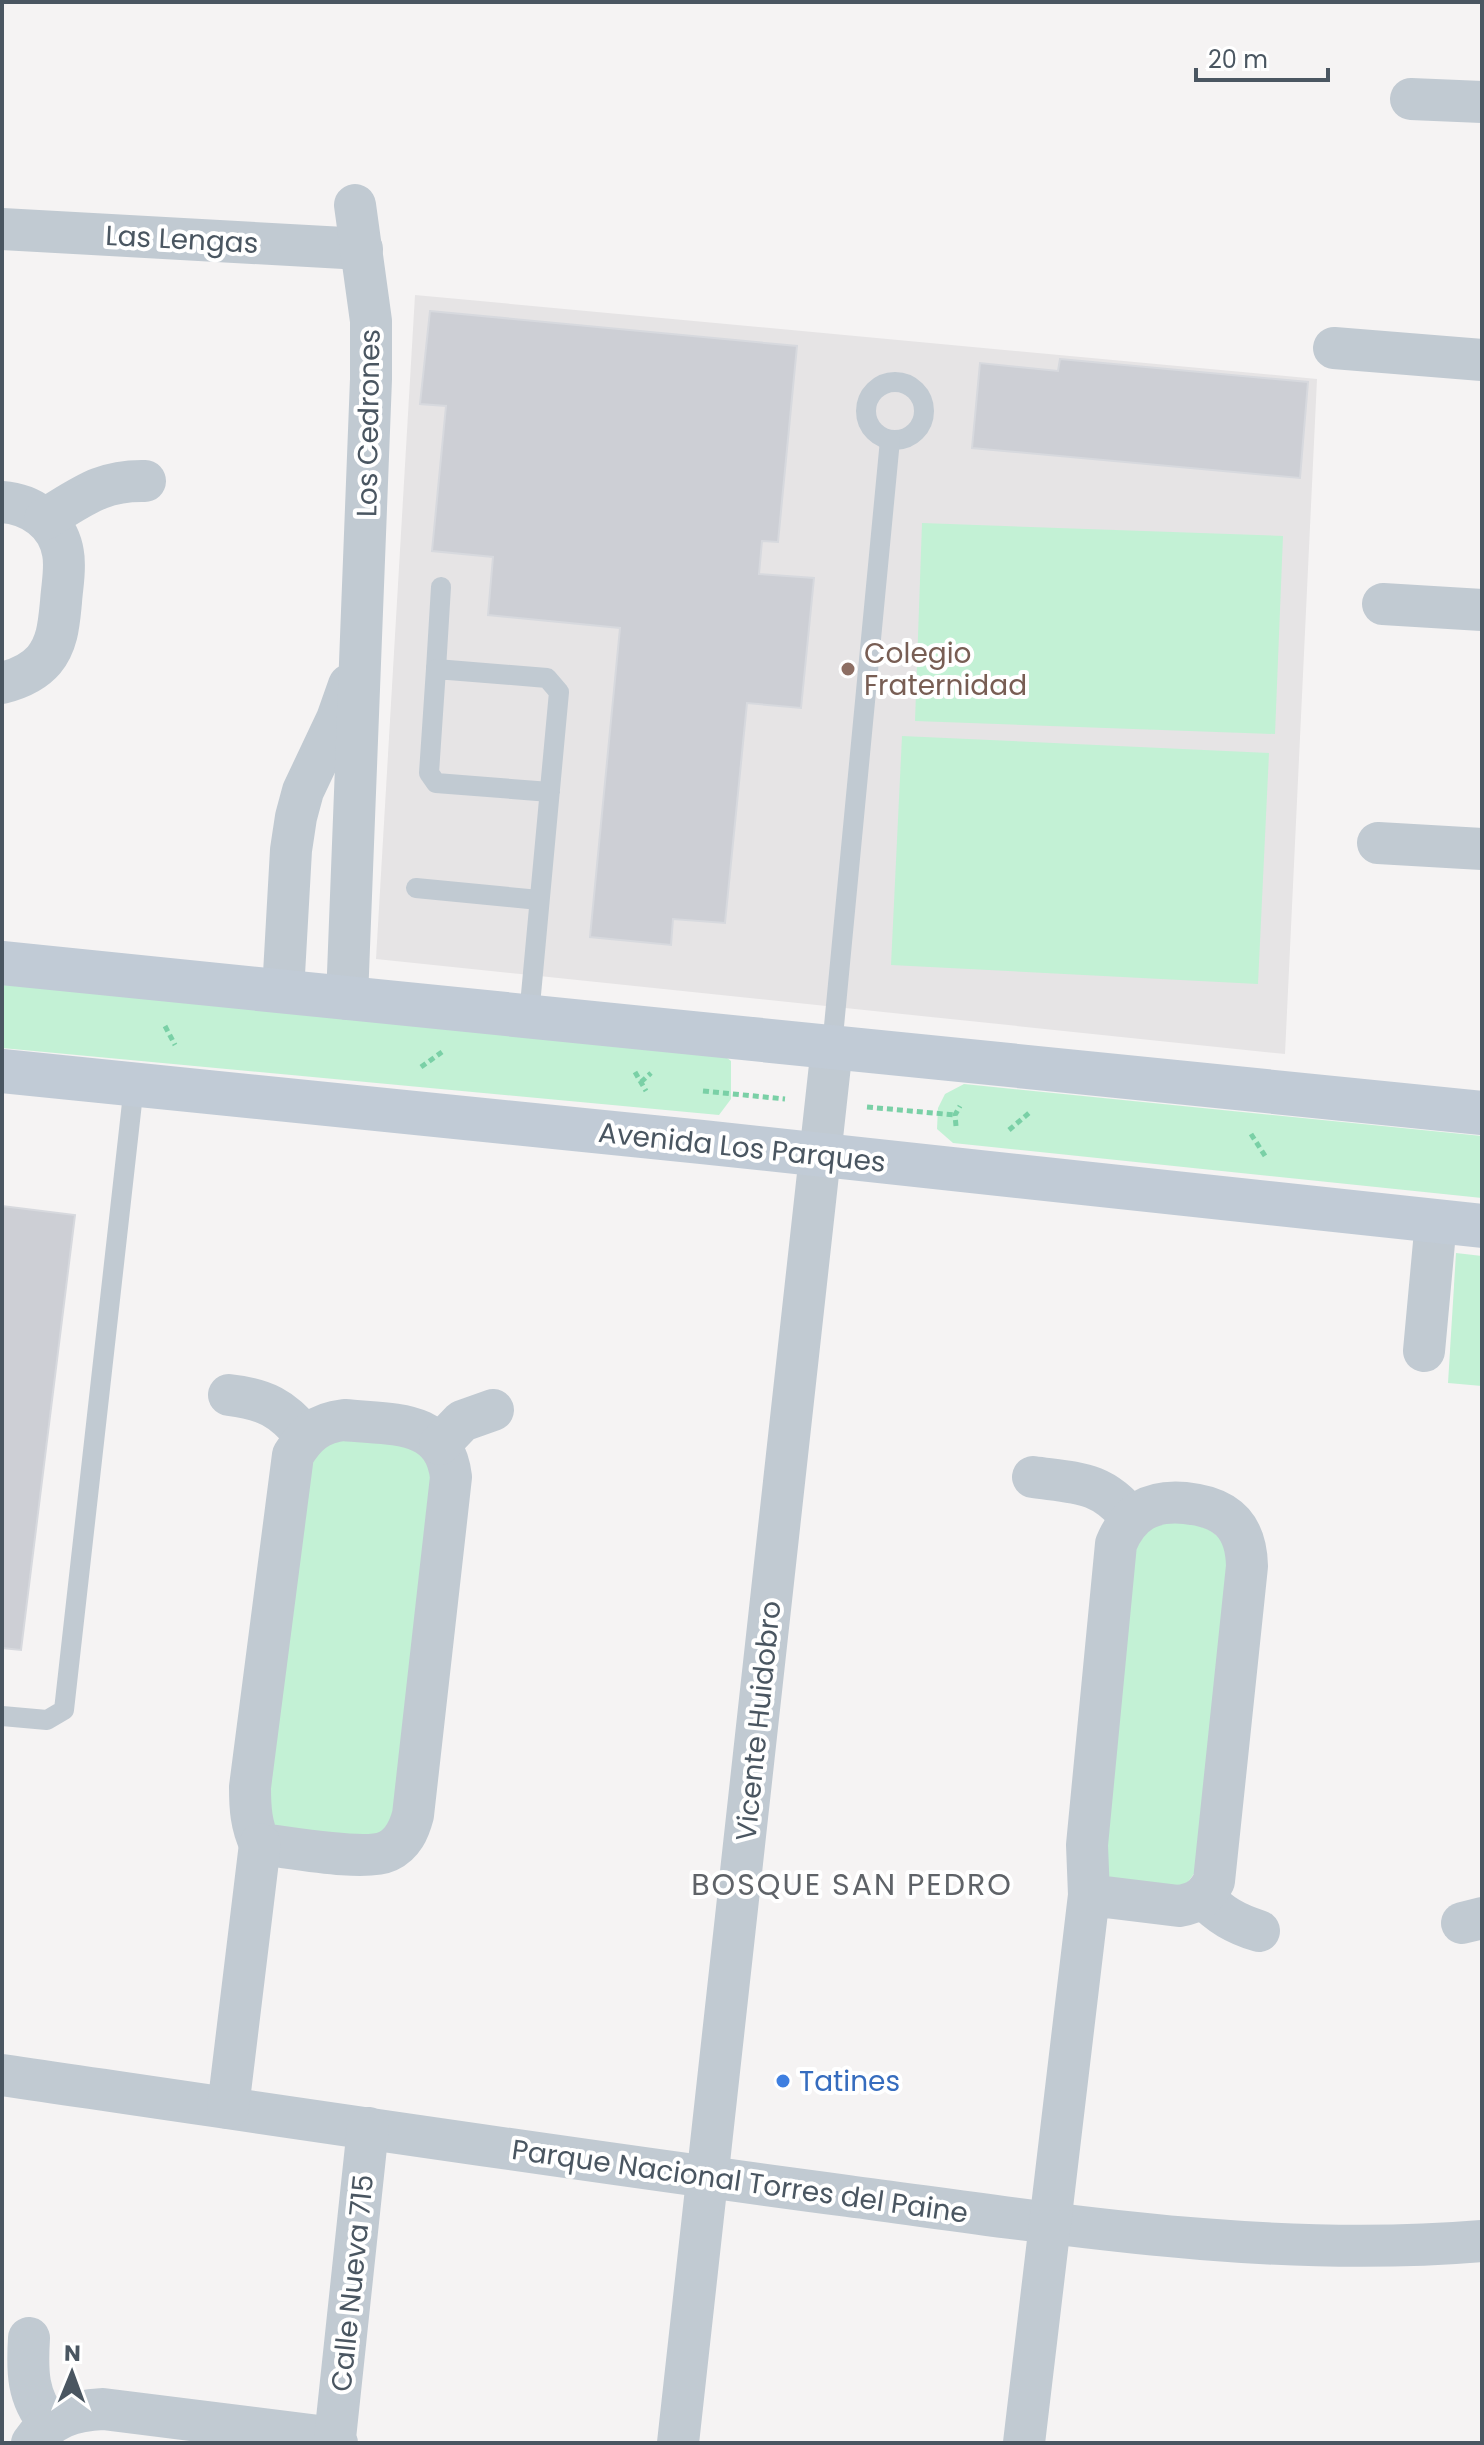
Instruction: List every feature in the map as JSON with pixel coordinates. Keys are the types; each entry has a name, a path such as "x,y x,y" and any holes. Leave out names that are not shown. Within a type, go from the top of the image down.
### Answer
{"main road":[{"path":"2,963 1482,1113"},
{"name":"Avenida Los Parques","path":"2,1071 1482,1226"}],"street":[{"path":"1411,99 1482,102"},
{"name":"Los Cedrones","path":"347,999 371,379 371,321 355,205"},
{"name":"Las Lengas","path":"2,229 362,249"},
{"path":"1334,348 1482,360"},
{"path":"45,519 103,485 119,481 145,481"},
{"path":"2,502 23,506 45,519 57,534 63,553 58,631 53,646 33,671 10,681"},
{"path":"1383,604 1482,610"},
{"name":"Los Cedrones","path":"283,992 291,850 296,817 303,791 337,719 361,641"},
{"path":"1378,843 1482,849"},
{"name":"Vicente Huidobro","path":"678,2443 832,1047"},
{"path":"1424,1351 1436,1221"},
{"path":"229,1395 262,1401 276,1408 293,1420 305,1436"},
{"path":"440,1444 462,1421 493,1410"},
{"path":"228,2108 260,1844 250,1810 250,1787 293,1455 305,1436 328,1422 344,1420 422,1430 440,1444 450,1465 451,1477 413,1815 409,1828 389,1851 364,1856 260,1844"},
{"path":"1033,1477 1096,1488 1109,1495 1131,1518"},
{"path":"1024,2443 1089,1895 1087,1845 1116,1544 1131,1518 1155,1504 1205,1505 1222,1513 1236,1526 1243,1537 1247,1566 1214,1881 1203,1897 1192,1904 1179,1906 1089,1895"},
{"path":"1203,1897 1226,1918 1259,1931"},
{"name":"Parque Nacional Torres del Paine","path":"2,2075 707,2177 1129,2234 1289,2246 1369,2247 1482,2241"},
{"name":"Calle Nueva 715","path":"336,2440 368,2128"},
{"path":"29,2338 27,2372 29,2386 40,2412 41,2433"},
{"path":"41,2433 66,2414 84,2409 103,2409 336,2440"}],"lane":[{"path":"832,1047 890,440"},
{"path":"441,587 429,773 436,783 550,792"},
{"path":"436,669 547,678 559,692 529,1016"},
{"path":"416,888 539,900"},
{"path":"2,1716 47,1720 64,1710 134,1085"}],"path":[{"path":"161,1019 177,1049"},
{"path":"415,1071 448,1048"},
{"path":"629,1064 648,1094"},
{"path":"641,1082 652,1072"},
{"path":"702,1096 704,1085"},
{"path":"959,1134 955,1115 965,1101"},
{"path":"1001,1138 1031,1111"},
{"path":"1247,1130 1272,1166"}],"shaded area":[{"name":"Colegio Fraternidad","path":"415,295 1317,379 1285,1054 376,959"}],"green space":[{"path":"922,523 1283,536 1275,734 915,721"},
{"path":"902,736 1269,753 1258,984 891,965"},
{"path":"2,981 722,1054 731,1061 731,1099 719,1115 2,1048"},
{"path":"964,1084 1482,1136 1482,1198 953,1143 937,1129 938,1108 945,1094"},
{"path":"1456,1253 1482,1256 1482,1386 1448,1383"},
{"path":"318,1440 408,1440 437,1460 391,1835 275,1833 261,1802 302,1470"},
{"path":"1183,1520 1210,1530 1228,1545 1204,1860 1188,1882 1173,1889 1111,1883 1100,1860 1130,1558 1150,1530 1163,1523"}],"building":[{"path":"430,311 797,346 778,542 762,541 759,574 814,578 801,708 747,703 725,923 673,919 671,945 590,937 620,628 488,615 493,557 432,551 446,406 420,404"},
{"path":"1060,359 1308,382 1300,478 972,448 980,363 1058,371"},
{"path":"2,1206 75,1215 21,1650 2,1648"}],"place":[{"name":"Colegio Fraternidad","path":"848,669"},
{"name":"Tatines","path":"783,2081"}],"district":[{"name":"BOSQUE SAN PEDRO","path":"852,1885"}]}
